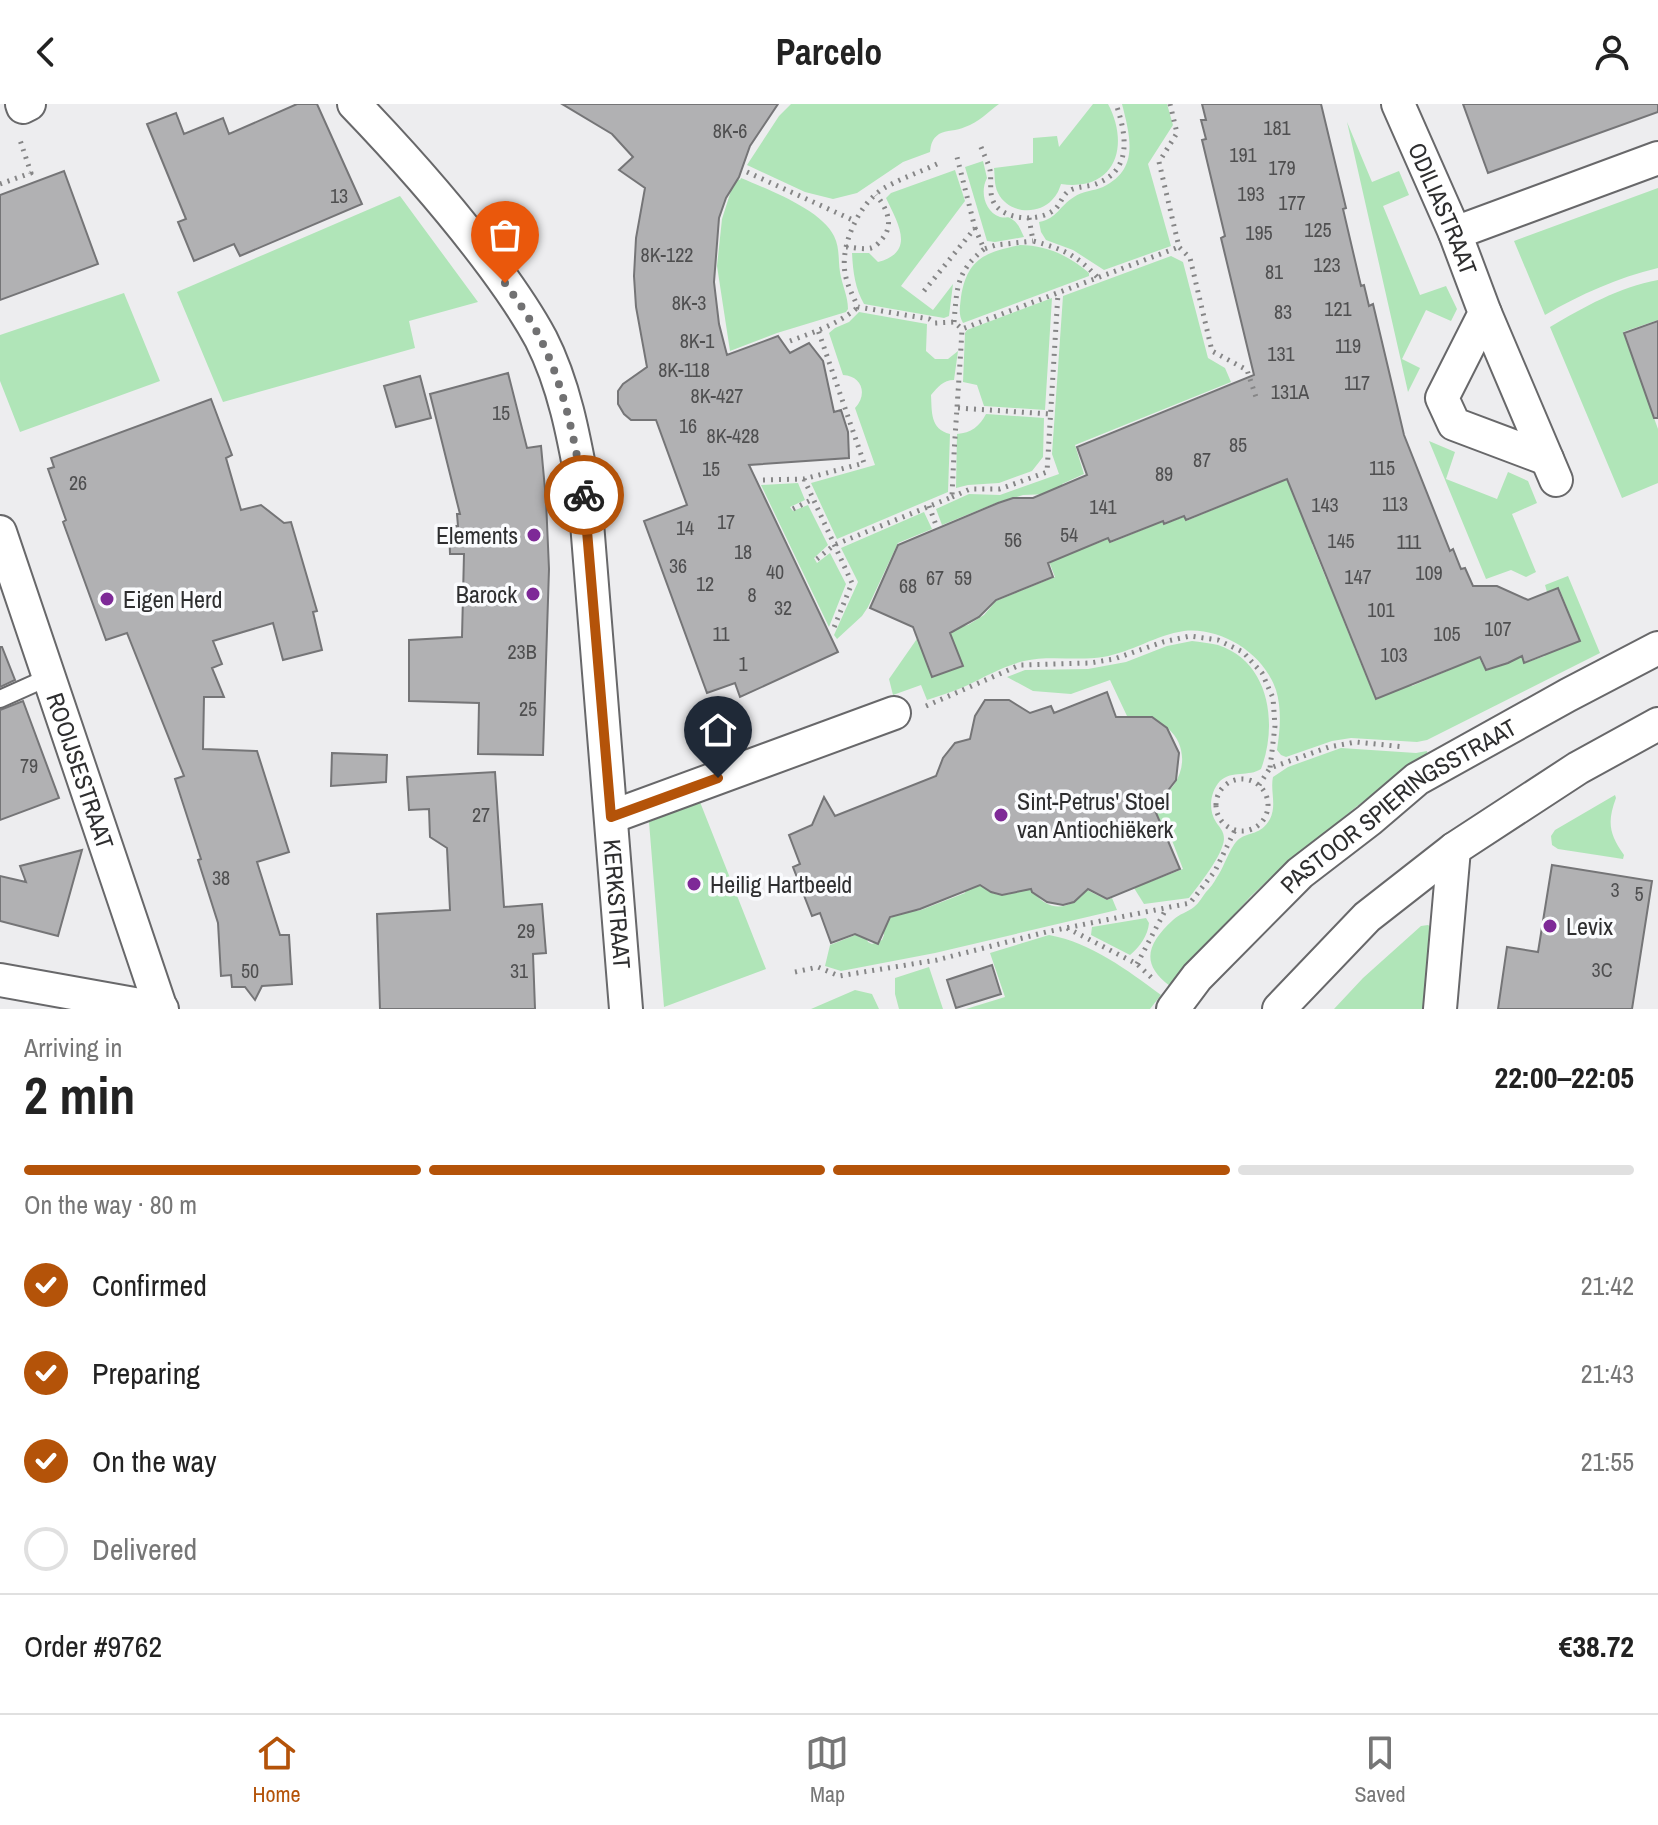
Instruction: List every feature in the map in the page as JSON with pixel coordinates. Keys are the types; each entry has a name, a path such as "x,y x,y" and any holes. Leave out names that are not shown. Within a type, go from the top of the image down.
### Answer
{"street":[{"name":"KERKSTRAAT","path":"354,104 424,179 474,241 520,304 542,341 560,385 585,498 626,1009"},
{"name":"ODILIASTRAAT","path":"1398,104 1552,469 1454,424 1442,398 1485,313"},
{"path":"1455,233 1658,158"},
{"name":"ROOIJSESTRAAT","path":"0,532 162,1009"},
{"name":"PASTOOR SPIERINGSSTRAAT","path":"1175,1006 1197,977 1300,873 1417,779 1658,648"},
{"path":"611,817 894,713"},
{"path":"1279,1009 1367,917 1454,849 1578,768 1658,724"},
{"path":"1440,1009 1454,849"},
{"path":"0,980 162,1009"}],"lane":[{"path":"0,699 49,677"}],"path":[{"path":"981,147 989,167 990,193 996,205 1005,212 1029,218 1054,210 1069,190 1098,184 1118,169 1124,157 1124,137 1116,104"},
{"path":"1170,104 1177,133 1159,162 1179,247 1190,258 1212,351 1247,370 1257,400"},
{"path":"0,184 31,173 10,111 24,105"},
{"path":"957,157 975,228 984,249"},
{"path":"858,307 845,274 844,256 855,221 883,188 937,164"},
{"path":"747,172 855,221"},
{"path":"846,247 871,249 886,236 889,225 887,213 876,195"},
{"path":"1029,218 1033,241"},
{"path":"924,291 975,228"},
{"path":"954,322 958,281 970,260 984,249 996,245 1033,241 1063,250 1079,259 1098,278"},
{"path":"962,329 1179,247"},
{"path":"817,559 834,545 970,489 1000,489 1047,472 1058,293"},
{"path":"858,307 929,319 935,323 954,322 962,329"},
{"path":"790,341 849,315 858,307"},
{"path":"952,497 962,329"},
{"path":"763,480 804,479 864,463 818,330"},
{"path":"958,408 1050,414"},
{"path":"804,479 852,583 833,630"},
{"path":"793,509 813,499"},
{"path":"929,506 936,525"},
{"path":"894,713 929,706 1020,665 1090,663 1114,659 1190,636 1218,640 1243,652 1262,673 1273,698 1275,726 1270,768 1259,785"},
{"path":"1270,768 1329,747 1356,742 1406,747 1427,745 1451,759"},
{"path":"1236,779 1249,779 1259,785 1266,795 1268,806 1265,817 1258,826 1247,831 1235,830 1225,825 1218,816 1215,804 1218,793 1236,779"},
{"path":"795,972 818,967 839,976 937,960 1066,928 1190,903 1215,871 1235,830"},
{"path":"1137,964 1166,909"},
{"path":"1066,928 1137,964 1175,1006"}],"green space":[{"path":"791,104 999,104 970,125 939,134 932,142 930,152 903,162 857,193 833,199 805,192 747,165 779,116"},
{"path":"1093,104 1108,104 1118,135 1113,162 1106,173 1095,181 1080,185 1061,184 1054,198 1039,208 1023,210 1003,200 996,187 994,168 1033,163 1033,138 1057,136 1059,147"},
{"path":"1122,104 1167,104 1173,125 1148,164 1171,246 1104,270 1073,250 1046,240 1039,222 1050,218 1077,195 1115,180 1123,171 1129,140"},
{"path":"1347,122 1372,182 1399,171 1409,195 1383,206 1420,295 1446,286 1457,309 1451,321 1426,310 1402,359 1420,368 1408,392"},
{"path":"983,161 987,178 984,194 987,205 995,214 1015,222 1024,237 987,241 965,167"},
{"path":"955,170 965,201 901,286 933,310 953,284 949,316 944,318 864,304 855,280 852,253 869,253 878,262 890,257 901,244 899,226 886,198 891,193"},
{"path":"735,178 793,201 828,226 837,245 848,304 846,312 730,351 717,266 722,219"},
{"path":"1658,188 1658,268 1600,287 1545,315 1514,241"},
{"path":"400,196 478,302 409,321 415,348 223,402 177,292"},
{"path":"1020,245 1039,247 1066,257 1082,267 1089,276 963,323 961,297 973,266 988,255"},
{"path":"1171,256 1183,262 1208,358 1225,368 1231,382 1075,445 1084,474 1062,484 1064,489 1001,501 942,525 936,509 969,494 1000,495 1059,474 1052,454 1063,296"},
{"path":"1658,280 1658,320 1623,332 1658,429 1658,483 1622,498 1550,327 1616,293"},
{"path":"124,293 160,381 20,432 0,381 0,335"},
{"path":"1052,298 1045,410 984,406 977,385 963,382 965,333"},
{"path":"859,312 927,324 926,351 935,359 948,359 958,351 954,380 944,383 931,395 935,424 950,434 948,492 837,539 811,483 875,465 855,408 861,397 861,387 855,379 843,375 829,333 849,322"},
{"path":"986,414 1044,418 1043,457 1032,471 999,483 956,488 957,434 974,428"},
{"path":"1429,441 1455,452 1446,479 1497,499 1508,472 1528,481 1537,503 1512,514 1536,572 1526,577 1511,570 1486,579"},
{"path":"1282,473 1297,485 1290,488 1298,508 1302,507 1316,542 1312,544 1327,581 1332,580 1346,615 1342,617 1350,637 1367,631 1371,639 1354,647 1376,700 1380,698 1379,694 1409,682 1412,686 1477,654 1486,671 1521,656 1525,663 1545,656 1544,651 1580,640 1559,588 1547,592 1545,585 1568,576 1600,653 1427,740 1351,738 1332,741 1286,757 1277,750 1279,705 1270,677 1252,654 1213,633 1174,633 1103,657 1024,661 927,700 921,685 893,695 889,679 921,633 968,625 984,615 996,601 1055,577 1045,551 1084,537 1088,547 1108,539 1110,543 1147,528 1146,524 1161,518 1164,524 1184,517 1186,521 1222,506 1221,501 1256,488 1258,492 1278,483 1276,476"},
{"path":"798,483 805,500 790,507 793,511 808,505 828,545 814,558 817,563 830,553 846,584 829,627 761,485"},
{"path":"924,512 932,529 898,543 868,607 837,639 834,635 858,582 841,548"},
{"path":"1192,641 1218,645 1235,653 1249,665 1259,680 1269,714 1266,751 1261,769 1225,778 1214,790 1212,812 1223,834 1223,846 1189,898 1144,904 1134,888 1183,869 1168,830 1164,830 1153,804 1169,791 1178,777 1182,762 1174,735 1163,724 1127,716 1110,680 1071,694 1033,691 1007,677 1025,670 1088,669 1126,662 1167,646"},
{"path":"1341,748 1427,753 1277,872 1251,896 1170,986 1160,978 1151,962 1150,954 1157,937 1175,918 1197,904 1215,881 1236,842 1259,831 1270,819 1273,777 1288,767"},
{"path":"1615,795 1611,828 1623,859 1558,849 1552,845 1551,836 1555,830"},
{"path":"700,802 766,969 664,1007 649,822"},
{"path":"979,882 1000,895 1027,888 1044,902 1056,906 1073,903 1087,890 1107,900 1112,898 1117,910 935,953 841,971 825,966 830,945 863,932 872,944 882,940 884,935 880,922 965,893 965,889"},
{"path":"1146,918 1149,923 1145,936 1130,955 1091,935 1092,927"},
{"path":"1428,925 1434,929 1426,1009 1334,1009 1363,978 1421,926"},
{"path":"1049,935 1094,951 1161,995 1150,1009 966,1009 1005,997 990,953"},
{"path":"929,967 943,1009 899,1009 895,978"},
{"path":"855,990 872,994 879,1009 811,1009"}],"building":[{"path":"297,104 317,104 362,204 240,256 234,244 194,261 178,222 186,219 147,124 176,113 184,134 223,118 229,134"},
{"path":"562,104 778,104 750,146 739,177 726,198 719,218 714,282 719,324 727,355 778,336 790,353 809,343 823,361 834,412 841,410 848,432 849,458 749,465 838,652 740,697 735,683 707,693 644,521 687,505 656,420 631,420 618,404 618,391 623,384 647,367 636,307 634,276 636,238 645,188 619,170 633,157 612,134"},
{"path":"1202,104 1321,104 1361,286 1364,285 1369,306 1373,304 1404,435 1450,551 1453,549 1461,569 1465,568 1473,586 1497,586 1528,600 1558,588 1580,641 1524,663 1522,656 1486,670 1480,657 1376,699 1287,479 1186,520 1184,516 1164,524 1163,521 1110,542 1108,538 1048,563 1053,577 996,600 979,617 950,633 963,666 932,677 913,627 870,608 898,545 998,503 1013,498 1033,498 1087,475 1077,447 1254,375 1221,238 1225,236 1202,140 1206,139 1201,120 1206,120"},
{"path":"1463,104 1658,104 1658,112 1488,173"},
{"path":"64,171 98,264 0,300 0,195"},
{"path":"1658,321 1658,418 1654,418 1624,333"},
{"path":"508,373 527,448 541,446 546,500 549,569 543,755 478,754 479,703 409,701 409,640 462,637 464,554 450,554 449,526 458,526 457,514 460,514 430,394"},
{"path":"420,376 431,418 396,427 384,386"},
{"path":"211,399 232,455 226,458 241,510 261,505 284,523 291,522 317,611 313,612 322,650 283,660 273,623 213,641 222,664 212,668 224,697 204,697 203,749 257,751 289,852 257,862 280,935 289,935 292,984 262,986 255,1000 245,987 232,987 231,975 221,976 218,923 175,779 184,776 127,633 106,640 63,522 66,520 48,469 54,467 51,458"},
{"path":"0,647 15,680 0,687"},
{"name":"Sint-Petrus' Stoel van Antiochiëkerk","path":"1107,692 1116,717 1152,717 1167,728 1179,753 1176,780 1163,797 1151,801 1180,869 1107,899 1088,889 1074,902 1063,905 1047,902 1031,889 1002,895 980,885 920,909 890,917 878,944 855,934 831,943 820,913 812,916 793,867 800,864 789,835 812,825 824,797 835,816 936,776 943,758 955,743 970,739 975,716 985,700 1009,700 1030,713 1051,706 1054,713"},
{"path":"23,701 59,798 0,820 0,710"},
{"path":"332,753 387,755 386,782 331,786"},
{"path":"495,772 504,907 542,904 546,953 533,954 535,1009 380,1009 377,914 450,910 447,848 430,837 429,809 409,810 407,777"},
{"path":"82,850 58,936 0,921 0,876 26,882 20,866"},
{"path":"1552,865 1652,881 1632,1009 1498,1009 1507,947 1538,952"},
{"path":"992,965 1001,994 956,1008 947,980"}],"way so far":[{"path":"505,283 542,341 560,385 575,442 584,495"}],"place":[{"name":"Elements","path":"534,535"},
{"name":"Barock","path":"533,594"},
{"name":"Eigen Herd","path":"107,599"},
{"name":"Sint-Petrus' Stoel van Antiochiëkerk","path":"1001,815"},
{"name":"Heilig Hartbeeld","path":"694,884"},
{"name":"Levix","path":"1550,926"}],"route":[{"path":"584,495 611,817 718,778"}]}
